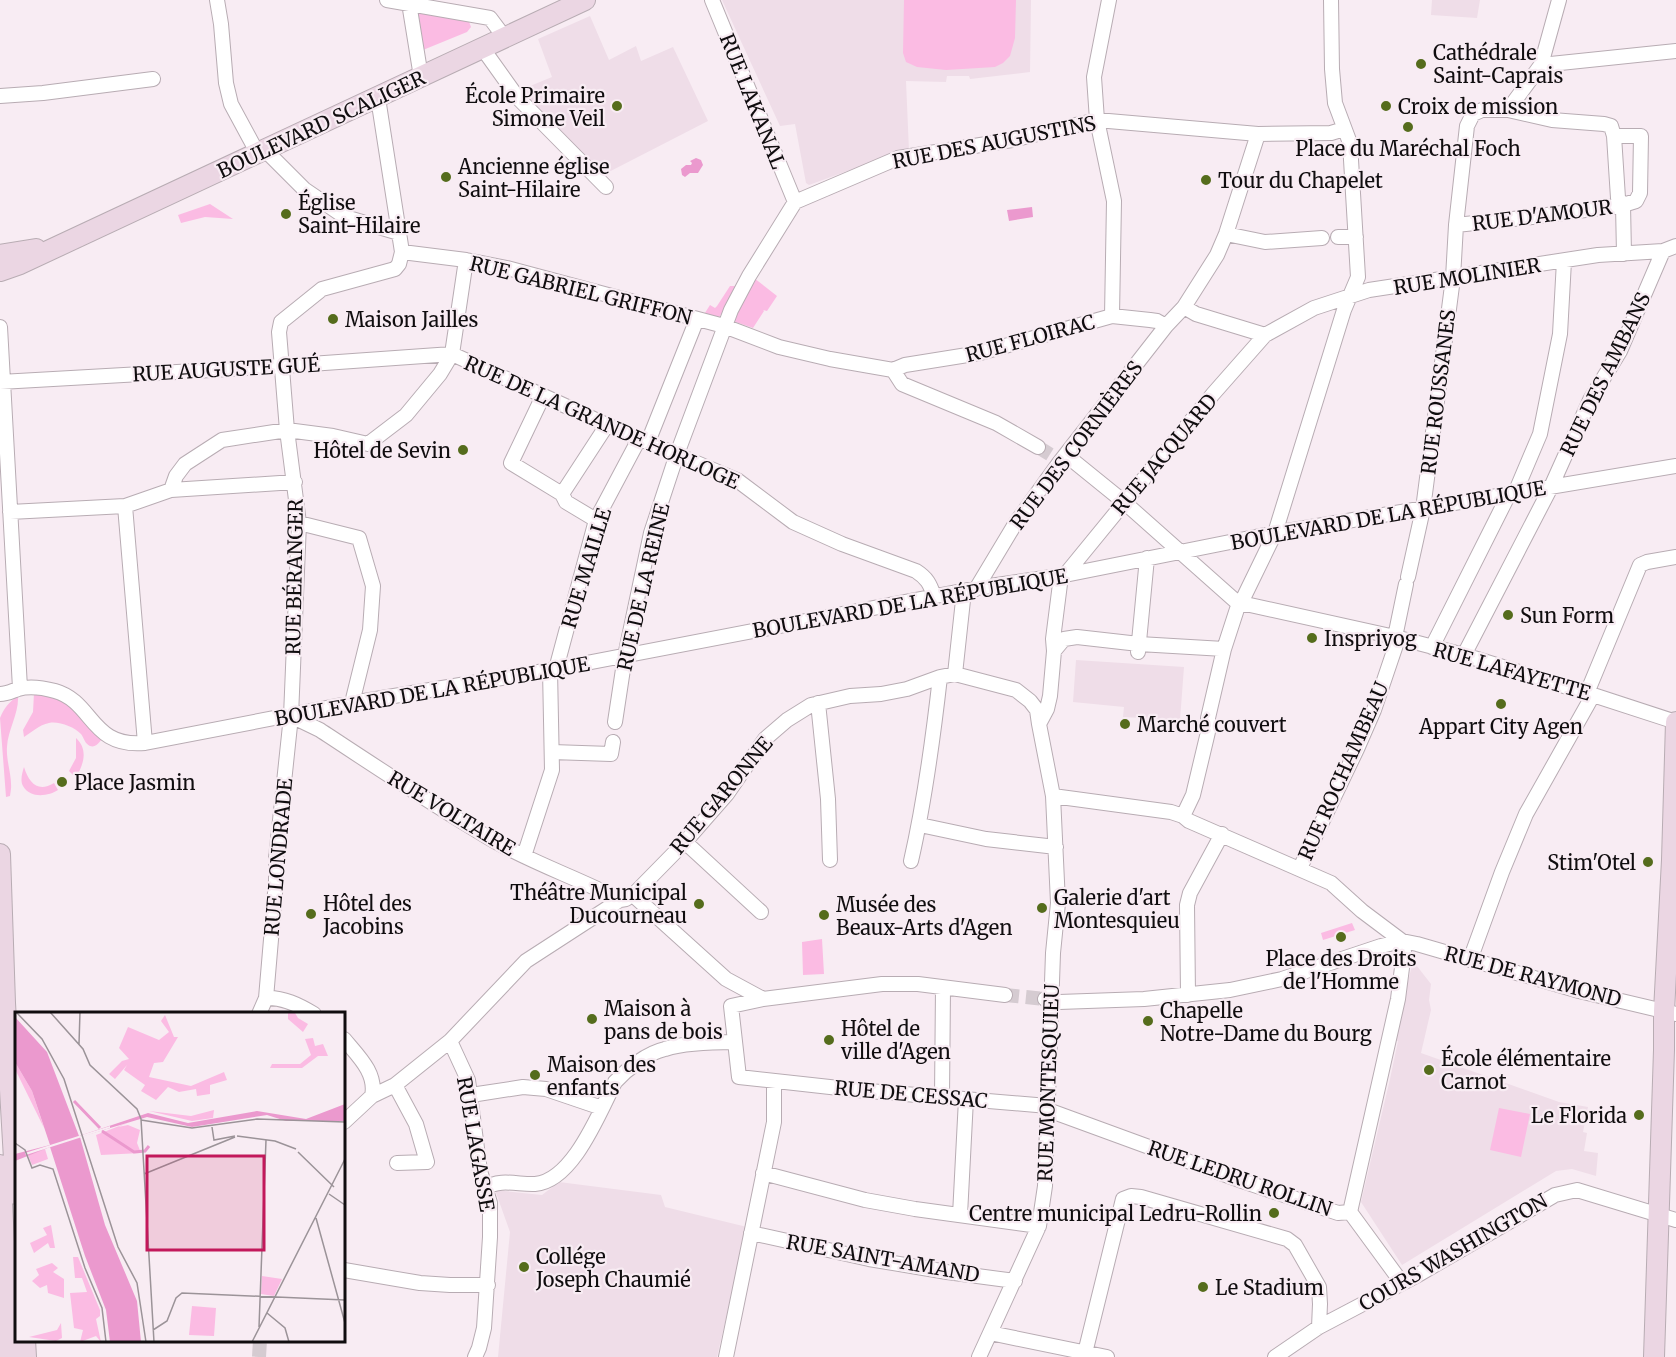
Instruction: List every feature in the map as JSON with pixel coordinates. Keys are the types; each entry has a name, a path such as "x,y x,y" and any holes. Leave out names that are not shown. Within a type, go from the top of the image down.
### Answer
{"street":[{"path":"217,0 226,83 231,104 262,152 304,189 345,217 399,233"},
{"path":"387,0 490,18 505,38"},
{"name":"BOULEVARD SCALIGER","path":"0,271 20,264 262,152 585,0"},
{"name":"RUE LAKANAL","path":"712,0 795,202"},
{"path":"1109,0 1094,77 1097,120 1114,201 1112,316"},
{"path":"1183,816 1193,795 1224,650 1237,609 1275,533 1341,319 1358,277 1350,144 1335,103 1330,0"},
{"path":"1508,110 1542,65 1559,0"},
{"path":"410,3 421,77"},
{"path":"483,49 518,98 606,187"},
{"path":"1542,65 1676,51"},
{"path":"0,96 153,79"},
{"path":"378,98 402,252"},
{"path":"1453,278 1456,225 1467,126 1473,114 1482,111 1508,110 1552,120 1611,126 1614,136 1618,198 1626,204"},
{"name":"RUE DES AUGUSTINS","path":"795,202 898,158 1012,140 1097,120 1258,134 1331,133 1344,129"},
{"name":"RUE DES CORNIÈRES","path":"970,590 1059,458 1184,307 1217,255 1258,134"},
{"path":"1614,136 1641,136 1640,193 1636,201 1626,204"},
{"path":"724,326 750,276 795,202"},
{"path":"1624,254 1626,204"},
{"name":"RUE D'AMOUR","path":"1456,225 1532,218 1626,204"},
{"path":"1226,234 1265,242 1322,238"},
{"path":"1338,237 1356,237"},
{"name":"BOULEVARD SCALIGER","path":"6,252 56,246"},
{"name":"RUE MOLINIER","path":"1265,335 1314,308 1369,290 1598,255 1670,249"},
{"name":"RUE DES AMBANS","path":"1464,655 1551,487 1590,400 1620,351 1670,249"},
{"name":"RUE GABRIEL GRIFFON","path":"402,252 507,268 724,326 779,347 893,370"},
{"name":"RUE BÉRANGER","path":"291,716 299,523 282,366 279,332 281,322 322,289 395,269 402,252"},
{"path":"171,490 176,476 185,464 222,440 288,429 368,444 406,415 440,374 452,354 466,260"},
{"path":"1432,647 1512,494 1540,434 1560,334 1564,261"},
{"name":"RUE ROUSSANES","path":"1396,638 1423,509 1453,278"},
{"path":"1184,307 1196,314 1265,335"},
{"name":"RUE FLOIRAC","path":"893,370 904,365 980,353 1112,316 1157,321 1167,326"},
{"name":"RUE MAILLE","path":"524,856 552,770 553,669 596,520 644,441 697,319"},
{"name":"RUE DE LA REINE","path":"615,722 651,533 724,326"},
{"path":"0,327 1,382 20,688"},
{"name":"RUE JACQUARD","path":"1063,575 1265,335"},
{"name":"RUE AUGUSTE GUÉ","path":"1,382 452,354"},
{"name":"RUE DE LA GRANDE HORLOGE","path":"452,354 607,425 737,480 793,522 842,544 916,571 929,581 934,596"},
{"path":"893,370 902,384 996,423 1038,447"},
{"path":"543,396 511,463 562,494 566,502 596,520"},
{"path":"562,494 607,425"},
{"path":"1059,458 1124,502 1240,605"},
{"name":"BOULEVARD DE LA RÉPUBLIQUE","path":"145,743 352,703 626,656 983,587 1063,575 1275,533 1676,466"},
{"path":"10,512 125,506 171,490 295,482"},
{"path":"0,694 20,688 38,688 63,693 70,697 94,724 112,738 129,744 145,743 125,506"},
{"path":"299,523 358,538 373,586 370,630 352,703"},
{"path":"1138,648 1147,558"},
{"path":"1470,960 1526,814 1590,694 1640,565 1676,558"},
{"path":"1039,724 1049,702 1054,651 1053,632 1063,575"},
{"path":"956,674 970,590"},
{"name":"RUE LAFAYETTE","path":"1240,605 1250,605 1464,655 1676,722"},
{"path":"1054,651 1064,639 1074,637 1138,648 1224,650"},
{"name":"RUE ROCHAMBEAU","path":"1300,868 1374,710 1396,638"},
{"name":"RUE GARONNE","path":"345,1121 372,1096 395,1085 450,1041 525,961 626,897 685,842 727,795 765,739 787,720 818,703 850,696 907,689 940,677 956,674"},
{"name":"RUE MONTESQUIEU","path":"956,674 1016,690 1030,701 1036,710 1053,796 1058,903 1048,1000 1045,1186 1039,1226 979,1357"},
{"path":"911,861 920,825 932,754 940,677"},
{"path":"818,703 828,799 830,860"},
{"name":"RUE VOLTAIRE","path":"291,716 320,730 492,839 524,856 593,886 626,897 726,979 763,999"},
{"name":"RUE LONDRADE","path":"261,1012 266,998 276,858 291,716"},
{"path":"1654,1357 1667,1218 1676,722"},
{"path":"552,753 611,754 613,742"},
{"path":"1053,796 1171,812 1183,816 1189,821 1300,868 1331,884 1402,941 1404,952 1398,999 1350,1212"},
{"path":"920,825 986,839 1056,847"},
{"path":"1188,995 1187,905 1190,893 1222,834"},
{"path":"685,842 761,912"},
{"path":"0,854 11,1266 10,1357"},
{"path":"1048,1000 1059,1002 1144,999 1254,986 1402,941"},
{"name":"RUE DE RAYMOND","path":"1402,941 1609,999 1670,1012"},
{"path":"486,1188 495,1183 542,1184 562,1172 581,1148 615,1082 652,1054 664,1048 711,1042 735,1042 726,979"},
{"path":"731,1006 763,999 882,984 918,984 1005,995"},
{"path":"942,1097 943,988"},
{"path":"266,998 280,998 309,1010"},
{"path":"345,1040 365,1065 373,1080 372,1096"},
{"name":"RUE LAGASSE","path":"450,1041 468,1080 480,1171 490,1203 488,1285 484,1328 475,1357"},
{"name":"RUE DE CESSAC","path":"735,1042 739,1077 1048,1108"},
{"path":"726,1357 774,1122 774,1082"},
{"path":"395,1085 416,1124 428,1162 398,1163"},
{"path":"471,1095 523,1087 546,1089 602,1108"},
{"path":"960,1215 966,1099"},
{"name":"RUE LEDRU ROLLIN","path":"1048,1108 1242,1181 1327,1210 1338,1213 1350,1212 1402,1283"},
{"path":"0,1165 8,1188"},
{"path":"763,1173 865,1200 1039,1226"},
{"name":"COURS WASHINGTON","path":"1275,1357 1319,1327 1416,1276 1555,1195 1577,1190 1667,1218"},
{"path":"1085,1353 1123,1199 1131,1196 1287,1239 1295,1245 1319,1287 1319,1327"},
{"name":"RUE SAINT-AMAND","path":"751,1233 869,1259 1014,1281"},
{"path":"345,1270 420,1283 450,1286 488,1285"},
{"path":"990,1333 1107,1357"},
{"path":"25,1342 26,1357"}],"shaded area":[{"path":"722,0 1031,0 1030,72 970,79 969,76 947,76 946,82 906,81 909,151 891,155 809,185 806,183 795,124 780,126"},
{"path":"904,0 1016,0 1015,38 1010,56 995,67 946,70 917,67 906,62 903,53"},
{"path":"1432,0 1480,0 1477,18 1431,15"},
{"path":"418,13 468,19 471,27 467,32 423,50"},
{"name":"École Primaire Simone Veil","path":"590,16 609,60 636,46 641,61 673,47 708,121 599,177 518,91 552,77 538,39"},
{"path":"696,158 701,160 703,165 698,173 690,173 685,177 682,175 681,169 686,165 691,165 690,161"},
{"path":"210,204 233,219 205,217 181,223 178,215"},
{"path":"1032,207 1033,217 1009,221 1007,210"},
{"path":"754,278 777,296 767,311 763,310 753,328 733,321 733,316"},
{"path":"730,286 738,286 726,315 721,314 719,318 703,316 710,305 715,308 717,306"},
{"name":"Marché couvert","path":"1076,660 1184,667 1180,720 1123,717 1124,707 1073,702"},
{"path":"34,693 55,698 64,703 102,739 95,746 90,746 74,729 53,723 42,725 24,737 23,730 33,712"},
{"path":"18,696 7,747 11,789 10,796 6,797 0,718 7,706"},
{"path":"76,738 82,747 84,758 76,778 69,771 76,758"},
{"path":"24,767 31,782 35,785 43,787 54,783 58,790 45,795 30,793 22,784"},
{"path":"1352,923 1355,930 1323,940 1321,933"},
{"path":"822,939 824,974 803,975 802,942"},
{"name":"École élémentaire Carnot","path":"1413,961 1431,984 1429,1000 1431,1010 1421,1053 1559,1102 1588,1107 1583,1132 1587,1133 1584,1151 1598,1153 1596,1176 1572,1169 1556,1171 1402,1265 1361,1202 1390,1079 1398,1041 1394,1040"},
{"path":"1499,1108 1530,1114 1521,1157 1490,1150"},
{"path":"559,1182 661,1195 665,1207 747,1227 717,1357 498,1357 510,1232 495,1190 542,1195"}],"tunnel":[{"path":"1038,447 1051,455"},
{"path":"1005,995 1045,999"},
{"path":"259,1357 260,1342"}],"place":[{"name":"Cathédrale Saint-Caprais","path":"1421,64"},
{"name":"École Primaire Simone Veil","path":"617,106"},
{"name":"Croix de mission","path":"1386,106"},
{"name":"Place du Maréchal Foch","path":"1408,127"},
{"name":"Ancienne église Saint-Hilaire","path":"446,177"},
{"name":"Tour du Chapelet","path":"1206,180"},
{"name":"Église Saint-Hilaire","path":"286,214"},
{"name":"Maison Jailles","path":"333,319"},
{"name":"Hôtel de Sevin","path":"463,450"},
{"name":"Sun Form","path":"1508,615"},
{"name":"Inspriyog","path":"1312,638"},
{"name":"Appart City Agen","path":"1501,704"},
{"name":"Marché couvert","path":"1125,724"},
{"name":"Place Jasmin","path":"62,782"},
{"name":"Stim'Otel","path":"1648,862"},
{"name":"Théâtre Municipal Ducourneau","path":"699,904"},
{"name":"Galerie d'art Montesquieu","path":"1042,908"},
{"name":"Hôtel des Jacobins","path":"311,914"},
{"name":"Musée des Beaux-Arts d'Agen","path":"824,915"},
{"name":"Place des Droits de l'Homme","path":"1341,937"},
{"name":"Maison à pans de bois","path":"592,1019"},
{"name":"Chapelle Notre-Dame du Bourg","path":"1148,1021"},
{"name":"Hôtel de ville d'Agen","path":"829,1040"},
{"name":"École élémentaire Carnot","path":"1429,1070"},
{"name":"Maison des enfants","path":"535,1075"},
{"name":"Le Florida","path":"1639,1115"},
{"name":"Centre municipal Ledru-Rollin","path":"1274,1213"},
{"name":"Collége Joseph Chaumié","path":"524,1267"},
{"name":"Le Stadium","path":"1203,1287"}]}
